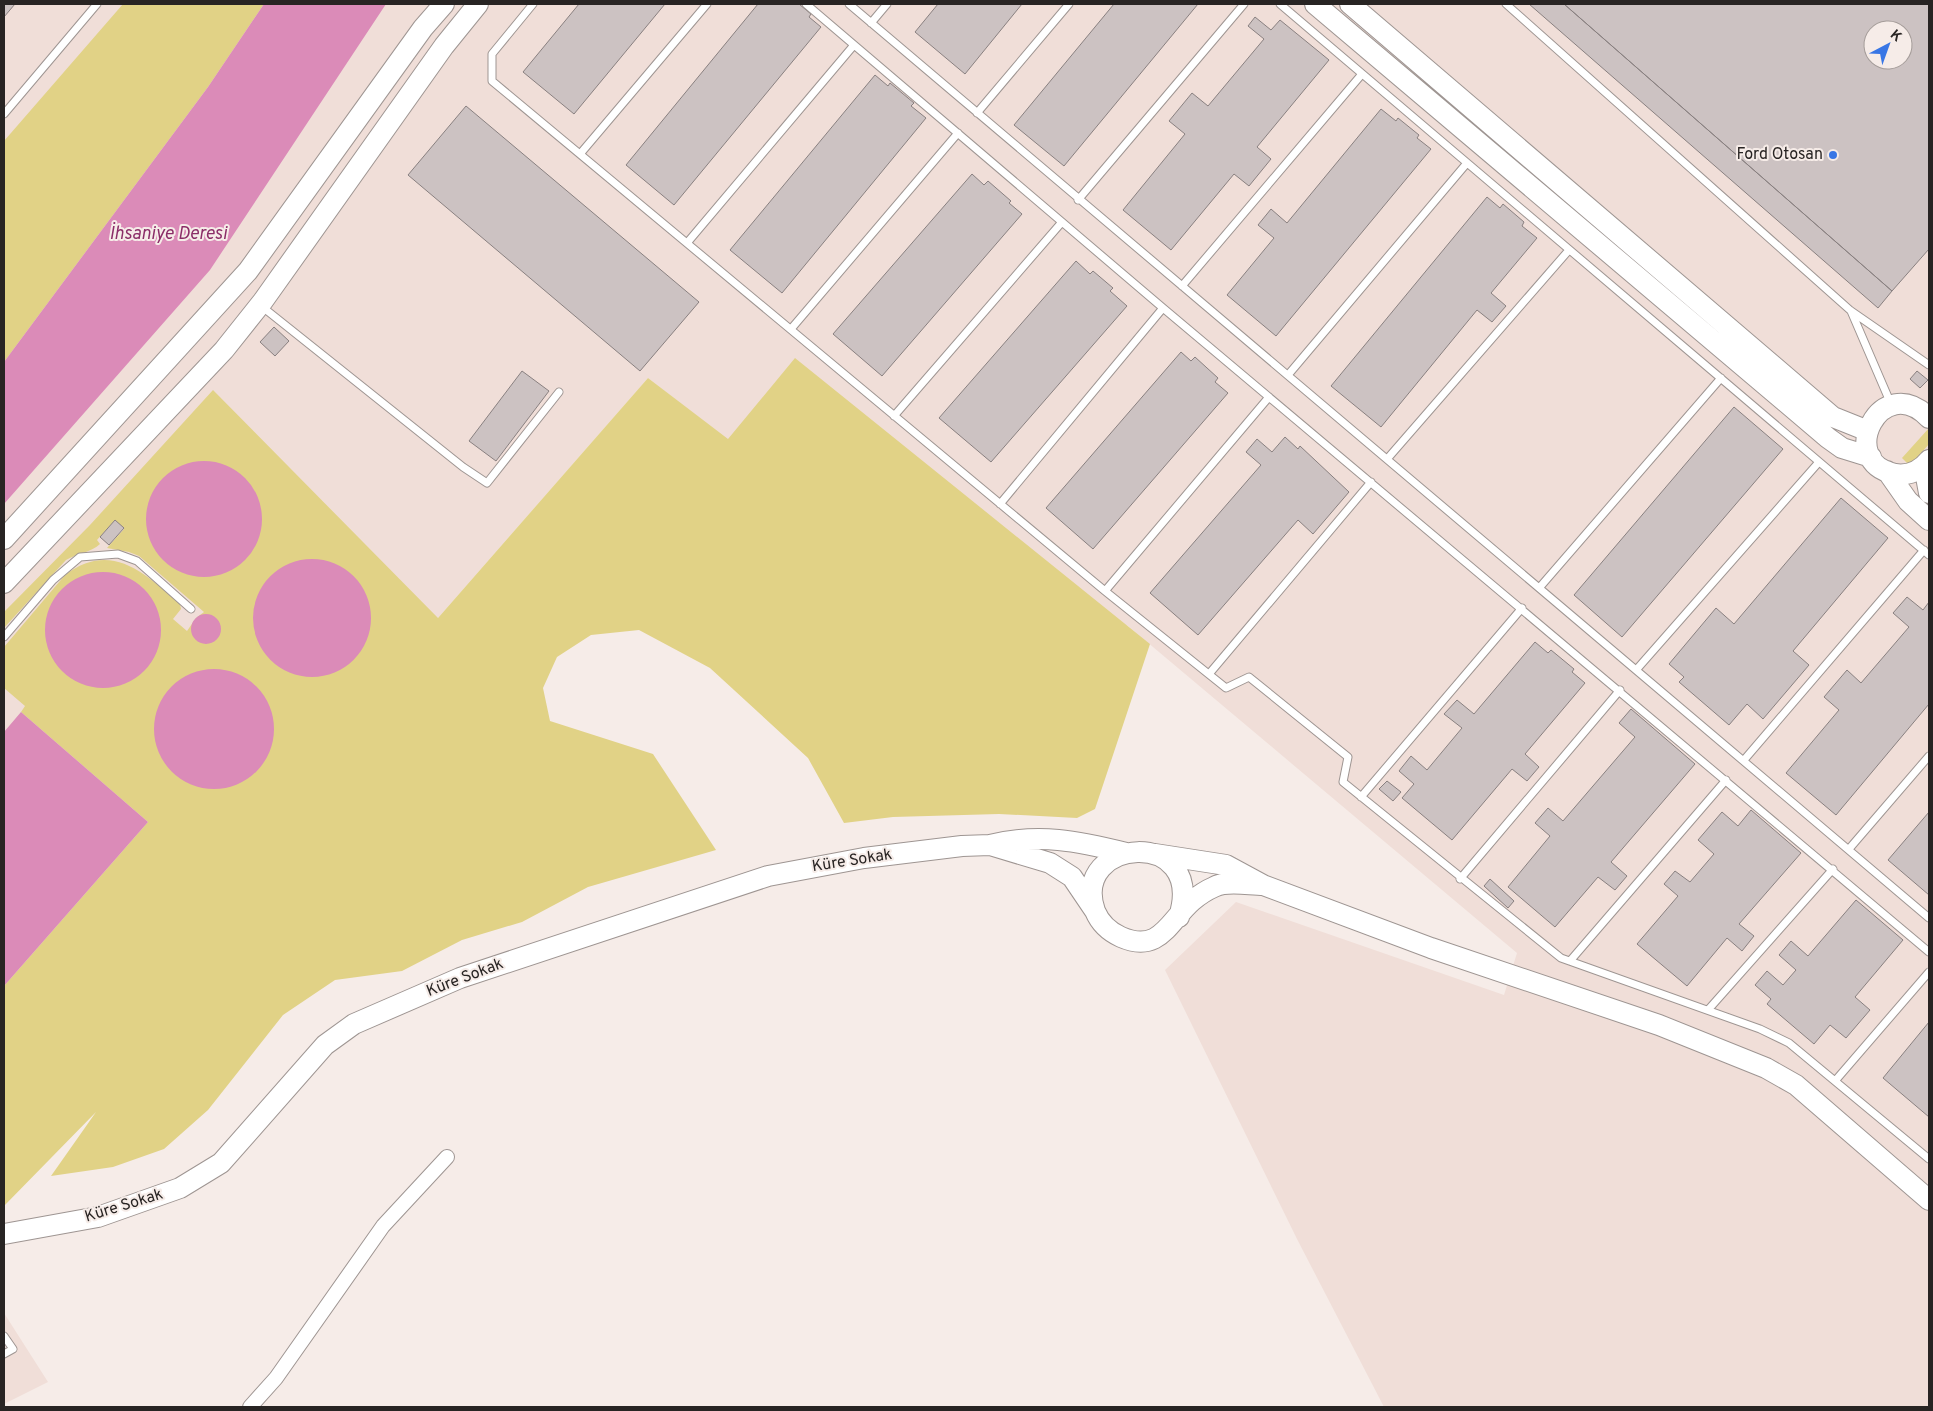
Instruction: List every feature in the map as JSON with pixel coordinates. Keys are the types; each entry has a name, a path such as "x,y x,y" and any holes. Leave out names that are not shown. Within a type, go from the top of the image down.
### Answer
{"main road":[{"path":"4,538 248,271 423,28 444,4"},
{"path":"4,583 224,350 260,305 444,46 478,4"},
{"path":"1315,4 1828,438 1842,448 1871,457 1887,471 1908,501 1929,520"},
{"path":"1350,4 1833,417 1868,431"},
{"path":"1871,457 1867,447 1868,431 1874,417 1892,406 1902,404 1927,412"},
{"path":"1887,471 1906,474 1927,463 1929,493"},
{"path":"990,845 1016,838 1074,840 1126,853"},
{"path":"990,845 1050,863 1072,877 1103,924 1114,934 1128,940 1143,941 1157,937 1170,929 1192,901 1216,886 1263,885"},
{"name":"Küre Sokak","path":"4,1234 98,1217 180,1188 221,1163 325,1046 354,1024 460,978 768,876 864,858 962,846 990,845"},
{"path":"1096,911 1093,897 1098,876 1112,859 1126,853 1140,851 1226,866 1263,885 1431,948 1659,1025 1766,1068 1796,1085 1929,1200"},
{"path":"1155,854 1168,862 1177,873 1183,887 1183,902 1178,917"}],"street":[{"path":"250,1407 276,1378 383,1226 447,1157"}],"lane":[{"path":"4,114 96,4"},
{"path":"534,4 492,54 492,80 1000,504 1226,688 1249,677 1348,757 1343,782 1460,879 1560,958 1760,1028 1789,1043 1929,1160"},
{"path":"580,154 706,4"},
{"path":"806,4 1163,308 1620,690 1929,952"},
{"path":"849,4 1078,200 1388,458 1929,918"},
{"path":"871,23 887,4"},
{"path":"976,113 1069,4"},
{"path":"1078,200 1244,4"},
{"path":"1280,4 1927,552 1744,760"},
{"path":"1506,4 1851,311 1929,365"},
{"path":"687,243 854,45"},
{"path":"1182,286 1362,74"},
{"path":"791,329 958,134"},
{"path":"1288,375 1467,163"},
{"path":"894,416 1062,222"},
{"path":"1388,458 1570,250"},
{"path":"260,305 463,467 487,483 559,392"},
{"path":"1000,504 1163,308"},
{"path":"1851,311 1892,406"},
{"path":"1540,587 1721,378"},
{"path":"1105,591 1269,397"},
{"path":"1637,670 1819,462"},
{"path":"1209,674 1371,482"},
{"path":"4,637 53,580 80,557 118,554 137,561 191,609"},
{"path":"1362,798 1522,608"},
{"path":"1460,879 1620,690"},
{"path":"1849,850 1929,756"},
{"path":"1570,961 1726,780"},
{"path":"1708,1010 1832,869"},
{"path":"1835,1081 1929,972"},
{"path":"4,1336 13,1349 4,1354"}],"shaded area":[{"path":"4,4 1929,4 1929,1407 1384,1407 1297,1239 1165,970 1236,902 1504,995 1517,953 1128,626 728,440 648,378 438,618 4,1206"},
{"path":"123,4 264,4 208,87 4,362 4,141"},
{"path":"795,358 1150,644 1095,809 1077,818 999,814 893,817 844,823 808,758 710,668 639,630 591,635 557,657 543,688 550,721 653,754 716,850 588,887 522,922 462,940 402,971 335,980 283,1015 208,1110 164,1149 113,1167 51,1176 96,1112 4,1206 4,986 148,822 21,712 25,706 4,688 4,647 65,575 82,565 97,560 127,565 154,581 180,604 181,609 173,619 187,631 196,618 204,612 139,556 107,548 124,529 115,520 97,540 100,544 93,549 66,560 4,628 4,612 90,525 213,390 438,618 648,378 728,439"},
{"path":"1929,428 1929,444 1910,466 1902,458"},
{"path":"4,1313 48,1382 4,1404"}],"water":[{"name":"İhsaniye Deresi","path":"264,4 386,4 210,270 4,504 4,362 208,87"},
{"path":"204,461 226,466 245,478 257,497 262,519 257,541 245,560 226,572 204,577 182,572 163,560 151,541 146,519 151,497 163,478 182,466"},
{"path":"312,559 335,564 354,576 366,595 371,618 366,641 354,660 335,672 312,677 289,672 270,660 258,641 253,618 258,595 270,576 289,564"},
{"path":"103,572 125,576 135,581 144,589 152,598 157,608 161,630 157,652 152,662 144,671 135,679 125,684 103,688 81,684 71,679 62,671 54,662 49,652 45,630 49,608 54,598 62,589 71,581 81,576"},
{"path":"206,614 212,615 220,623 220,635 212,643 206,644 200,643 192,635 191,629 192,623 200,615"},
{"path":"214,669 237,673 257,686 270,706 274,729 270,752 257,772 237,785 214,789 191,785 171,772 158,752 154,729 158,706 171,686 191,673"},
{"path":"21,712 148,822 4,986 4,732"}],"building":[{"path":"4,4 15,4 4,17"},
{"path":"579,4 665,4 574,114 523,72"},
{"path":"758,4 799,4 811,14 809,17 821,27 674,205 626,165"},
{"path":"938,4 1022,4 965,74 915,32"},
{"path":"1114,4 1198,4 1064,166 1014,125"},
{"path":"1529,4 1564,4 1892,291 1878,308"},
{"name":"Ford Otosan","path":"1564,4 1929,4 1929,249 1892,291"},
{"path":"1255,17 1271,30 1280,20 1329,60 1257,147 1271,159 1249,186 1234,174 1171,250 1123,210 1185,134 1169,121 1192,93 1208,106 1264,39 1248,26"},
{"path":"875,75 888,86 890,83 914,103 911,106 926,118 782,293 730,250"},
{"path":"466,106 699,302 640,371 408,175"},
{"path":"1381,109 1396,121 1398,118 1419,135 1417,138 1431,149 1276,336 1227,295 1274,238 1258,225 1271,209 1287,223"},
{"path":"972,174 984,185 988,181 1011,201 1009,203 1022,214 882,376 833,334"},
{"path":"1487,197 1500,208 1503,204 1524,222 1522,226 1537,238 1491,293 1506,306 1492,322 1477,310 1381,427 1331,386"},
{"path":"1076,261 1090,274 1093,271 1113,288 1110,291 1127,306 991,462 939,418"},
{"path":"274,327 289,341 275,356 260,342"},
{"path":"1181,352 1191,361 1195,357 1218,378 1215,382 1228,393 1093,549 1046,508"},
{"path":"522,371 549,391 496,461 469,441"},
{"path":"1917,371 1928,380 1920,388 1910,379"},
{"path":"1734,407 1783,449 1622,637 1574,595"},
{"path":"1285,437 1298,449 1300,446 1349,492 1313,534 1298,520 1198,635 1150,593 1261,465 1246,452 1257,439 1272,452"},
{"path":"1841,498 1888,538 1793,651 1809,665 1763,719 1747,704 1729,725 1679,682 1684,677 1669,664 1716,608 1734,624"},
{"path":"115,520 124,528 109,545 100,537"},
{"path":"1907,597 1923,610 1929,602 1929,704 1836,815 1786,773 1839,710 1824,697 1847,670 1861,683 1909,627 1893,613"},
{"path":"1535,642 1548,653 1551,650 1574,669 1572,672 1585,683 1525,754 1539,767 1527,781 1512,769 1452,840 1402,798 1414,784 1399,771 1411,756 1427,770 1462,728 1444,714 1457,700 1474,714"},
{"path":"1631,709 1695,764 1611,862 1627,876 1615,890 1598,877 1555,927 1508,887 1550,836 1535,823 1548,808 1563,821 1635,737 1619,723"},
{"path":"1387,781 1401,792 1393,801 1379,789"},
{"path":"1751,810 1801,853 1739,924 1754,936 1742,951 1727,938 1687,986 1637,944 1678,896 1664,884 1675,871 1690,882 1714,854 1698,840 1722,812 1738,826"},
{"path":"1929,812 1929,895 1888,860"},
{"path":"1490,879 1514,901 1508,908 1484,886"},
{"path":"1856,900 1903,940 1855,997 1870,1010 1846,1038 1830,1025 1814,1044 1767,1004 1771,999 1755,985 1767,971 1783,985 1796,970 1779,955 1791,941 1808,956"},
{"path":"1929,1022 1929,1117 1883,1078"}],"place":[{"name":"Ford Otosan","path":"1833,155"}]}
